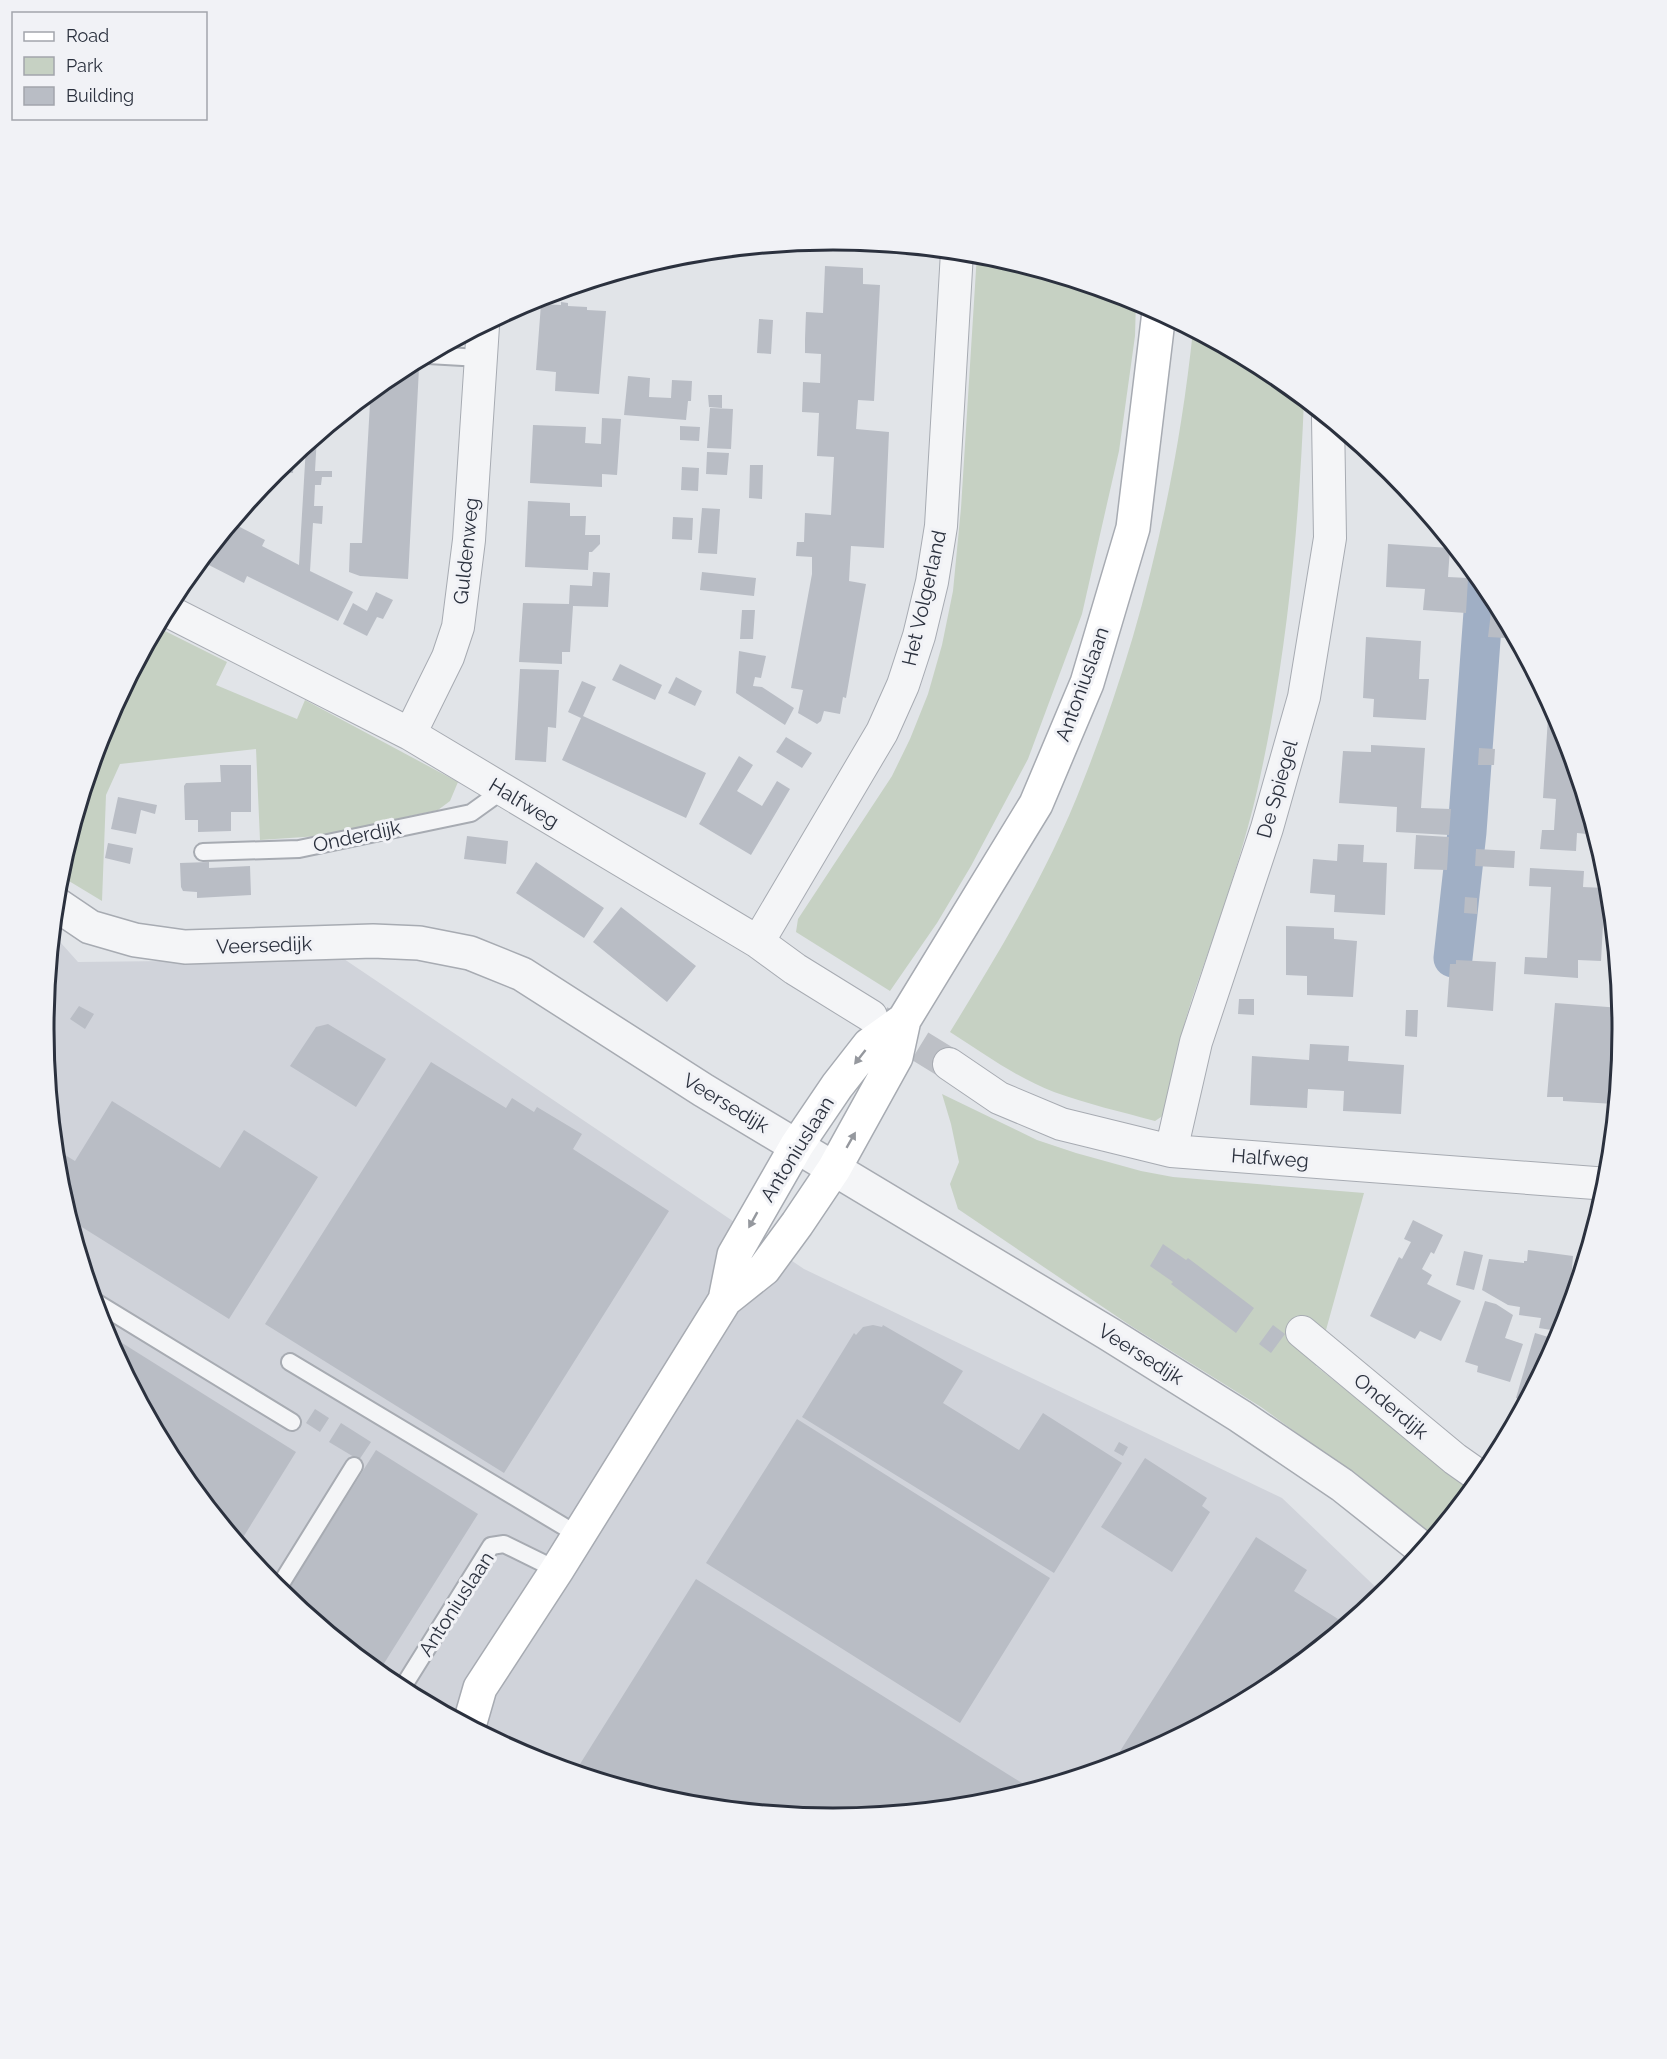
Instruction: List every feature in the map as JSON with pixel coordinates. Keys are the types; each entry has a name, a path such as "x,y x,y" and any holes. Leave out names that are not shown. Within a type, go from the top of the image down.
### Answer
{"main road":[{"name":"Antoniuslaan","path":"471,1719 480,1689 725,1300 764,1269 834,1168 896,1057 904,1020 1036,804 1087,683 1133,528 1158,321"},
{"name":"Antoniuslaan","path":"725,1300 734,1255 797,1145 837,1086 869,1045 904,1020"},
{"name":"Antoniuslaan","path":"453,1710 480,1689"}],"street":[{"name":"Het Volgerland","path":"758,942 882,732 903,685 919,636 932,582 941,526 957,260"},
{"name":"Guldenweg","path":"410,734 448,657 458,627 469,540 482,334"},
{"name":"De Spiegel","path":"1171,1151 1196,1042 1267,828 1304,697 1330,538 1328,428"},
{"name":"Halfweg","path":"174,614 410,734 758,942 795,969 871,1016"},
{"name":"Veersedijk","path":"64,909 90,927 135,940 185,947 373,941 419,944 470,953 522,974 703,1090 1109,1334 1240,1416 1342,1485 1418,1545"},
{"name":"Halfweg","path":"949,1064 999,1098 1061,1124 1171,1151 1598,1183"},
{"name":"Onderdijk","path":"1302,1332 1474,1473"}],"lane":[{"path":"441,356 480,358"},
{"name":"Onderdijk","path":"203,852 299,849 471,813 503,790"},
{"path":"106,1308 292,1422"},
{"path":"290,1362 578,1535"},
{"path":"282,1581 354,1466"},
{"name":"Antoniuslaan","path":"406,1682 491,1546 504,1545 557,1570"}],"shaded area":[{"path":"60,941 78,962 344,959 804,1269 1282,1498 1377,1588 1308,1648 1267,1678 1223,1705 1132,1750 1084,1768 986,1794 935,1802 834,1809 732,1802 681,1794 583,1768 535,1750 444,1705 400,1678 320,1616 282,1581 247,1543 185,1463 158,1419 113,1328 95,1280 69,1182 61,1131 54,1030"}],"green space":[{"path":"976,263 1084,291 1136,311 1135,336 1119,451 1082,614 1028,759 971,866 937,923 890,991 796,932 798,919 892,776 928,694 942,645 953,591 961,508"},
{"path":"1192,338 1267,381 1304,408 1302,448 1290,596 1276,694 1257,791 1236,868 1193,995 1175,1059 1164,1115 1155,1121 1079,1100 1040,1086 1000,1065 950,1032 1040,877 1071,812 1104,725 1123,670 1154,558 1167,502"},
{"path":"164,630 227,662 216,685 297,719 305,700 458,782 450,801 438,810 319,836 260,840 256,749 120,764 106,795 102,901 68,881 69,877 95,779 113,731 134,685"},
{"path":"942,1094 1037,1140 1141,1171 1173,1177 1364,1193 1316,1366 1465,1486 1426,1535 1320,1450 1261,1407 1131,1326 958,1209 950,1184 959,1162"}],"building":[{"path":"825,266 863,268 863,284 880,285 874,401 858,400 856,429 889,432 884,548 851,546 849,581 866,584 846,698 843,697 840,714 824,711 821,721 817,724 798,713 803,690 791,688 812,574 812,557 796,556 797,542 804,542 805,513 831,515 834,457 817,456 819,413 802,412 803,382 820,383 821,354 805,353 806,312 823,313"},
{"path":"561,302 568,303 568,306 587,307 587,310 606,311 599,394 555,391 556,372 536,370 541,307 547,304 561,305"},
{"path":"759,319 773,320 771,354 757,353"},
{"path":"419,369 408,579 360,576 349,572 350,543 362,543 370,403"},
{"path":"628,376 650,378 649,397 671,398 672,380 692,381 691,401 688,401 686,420 624,415"},
{"path":"708,395 722,395 722,408 709,407"},
{"path":"710,408 733,409 731,449 707,448"},
{"path":"602,418 621,419 617,475 602,474 602,487 530,483 533,425 586,427 585,443 601,444"},
{"path":"680,426 700,427 699,441 680,440"},
{"path":"316,446 315,471 332,471 332,477 322,477 321,485 315,485 314,506 323,506 322,524 313,523 310,571 353,592 338,621 247,576 244,583 208,565 239,526 265,540 262,546 299,565 305,456"},
{"path":"707,452 729,453 727,475 706,474"},
{"path":"750,465 763,465 762,499 749,498"},
{"path":"682,467 699,468 698,491 681,490"},
{"path":"528,501 570,503 570,516 586,516 585,535 600,535 600,544 589,552 588,570 525,567"},
{"path":"702,508 720,509 717,554 698,553"},
{"path":"673,517 693,518 692,540 672,539"},
{"path":"1388,544 1446,548 1450,552 1448,577 1468,578 1466,613 1423,610 1425,589 1386,587"},
{"path":"593,572 610,573 608,607 573,606 570,652 562,652 562,664 519,662 523,603 569,604 570,585 592,586"},
{"path":"702,572 756,578 754,596 700,590"},
{"path":"376,592 393,600 383,619 377,617 367,636 343,624 353,603 367,611"},
{"path":"742,610 755,610 753,639 740,639"},
{"path":"1491,611 1506,638 1488,637"},
{"path":"1366,637 1421,641 1419,679 1429,679 1426,720 1373,717 1374,699 1363,698"},
{"path":"739,651 766,656 761,678 755,677 753,686 762,687 794,708 785,725 736,693"},
{"path":"620,664 662,685 655,700 612,680"},
{"path":"520,669 559,670 556,728 548,727 546,762 515,760"},
{"path":"676,677 702,691 695,706 668,693"},
{"path":"582,681 596,687 583,716 706,773 686,818 562,760 581,718 568,712"},
{"path":"1548,718 1572,779 1587,834 1577,833 1576,851 1540,849 1542,830 1554,830 1556,799 1543,798"},
{"path":"786,737 812,753 802,768 776,752"},
{"path":"1371,745 1425,748 1421,808 1451,809 1449,835 1396,832 1397,807 1339,803 1343,751 1371,752"},
{"path":"1479,748 1495,749 1494,765 1478,765"},
{"path":"739,756 753,765 737,791 762,806 777,781 790,789 751,855 699,824"},
{"path":"220,765 251,765 251,812 231,812 231,831 198,832 198,820 185,820 184,786 186,783 221,782"},
{"path":"118,797 157,805 155,814 141,810 136,834 111,829"},
{"path":"1416,835 1449,837 1447,870 1414,869"},
{"path":"467,836 508,841 506,864 464,859"},
{"path":"108,843 133,848 130,864 105,858"},
{"path":"1338,844 1364,845 1363,862 1387,863 1385,915 1334,912 1335,895 1310,893 1313,859 1337,861"},
{"path":"1476,849 1515,851 1514,868 1475,866"},
{"path":"209,862 209,868 250,866 251,895 197,898 197,892 183,891 180,863"},
{"path":"536,862 604,908 584,938 516,893"},
{"path":"1530,868 1584,871 1583,887 1600,888 1604,913 1601,961 1578,960 1578,978 1524,974 1525,957 1547,958 1551,887 1529,886"},
{"path":"1465,897 1477,898 1477,914 1464,913"},
{"path":"621,907 696,966 667,1002 593,942"},
{"path":"1286,926 1334,928 1334,939 1357,941 1353,997 1307,995 1307,976 1286,975"},
{"path":"1456,960 1496,962 1493,1011 1447,1007 1450,964 1456,964"},
{"path":"1239,999 1254,999 1254,1015 1238,1014"},
{"path":"1555,1003 1612,1007 1609,1104 1563,1101 1563,1097 1547,1097"},
{"path":"79,1006 94,1014 85,1029 70,1019"},
{"path":"1406,1010 1418,1010 1417,1037 1405,1036"},
{"path":"328,1024 386,1059 356,1107 290,1066 316,1027"},
{"path":"1310,1044 1349,1046 1348,1061 1404,1065 1401,1114 1343,1111 1344,1091 1308,1089 1307,1108 1250,1105 1252,1056 1309,1060"},
{"path":"431,1062 506,1108 512,1098 534,1112 537,1107 582,1134 573,1149 669,1211 504,1473 265,1324"},
{"path":"112,1101 220,1168 244,1130 318,1177 229,1319 80,1226 65,1155 75,1161"},
{"path":"1413,1220 1443,1235 1434,1254 1431,1252 1422,1269 1432,1275 1427,1284 1461,1301 1441,1341 1420,1331 1415,1339 1370,1316 1399,1257 1402,1259 1411,1242 1404,1239"},
{"path":"1163,1244 1186,1260 1188,1258 1254,1308 1236,1333 1150,1266"},
{"path":"1528,1250 1573,1256 1572,1281 1553,1330 1539,1328 1541,1318 1519,1315 1520,1307 1508,1305 1482,1290 1489,1259 1524,1263 1527,1261"},
{"path":"1464,1251 1483,1255 1474,1290 1456,1285"},
{"path":"1485,1301 1496,1304 1513,1315 1505,1338 1523,1344 1510,1382 1477,1372 1478,1366 1465,1362"},
{"path":"873,1325 882,1327 883,1325 963,1371 943,1403 1019,1450 1043,1413 1122,1463 1054,1573 802,1417 854,1333 856,1335 863,1327"},
{"path":"1273,1325 1285,1334 1271,1353 1259,1344"},
{"path":"1535,1333 1550,1337 1520,1399 1516,1398"},
{"path":"119,1341 296,1452 243,1538 185,1463 158,1419"},
{"path":"315,1409 329,1418 320,1432 306,1423"},
{"path":"797,1419 1050,1578 960,1723 706,1563"},
{"path":"341,1423 371,1442 359,1460 329,1442"},
{"path":"1119,1442 1128,1447 1123,1456 1114,1451"},
{"path":"376,1450 478,1514 383,1665 320,1616 289,1588"},
{"path":"1145,1458 1207,1498 1202,1506 1210,1512 1172,1572 1101,1527"},
{"path":"1256,1537 1307,1570 1294,1591 1338,1619 1332,1628 1267,1678 1223,1705 1178,1729 1117,1756"},
{"path":"696,1579 1024,1785 986,1794 884,1807 834,1809 783,1807 681,1794 579,1766"}],"waterway":[{"path":"1453,958 1467,832 1484,599"}],"tunnel":[{"path":"879,1021 949,1064"}]}
